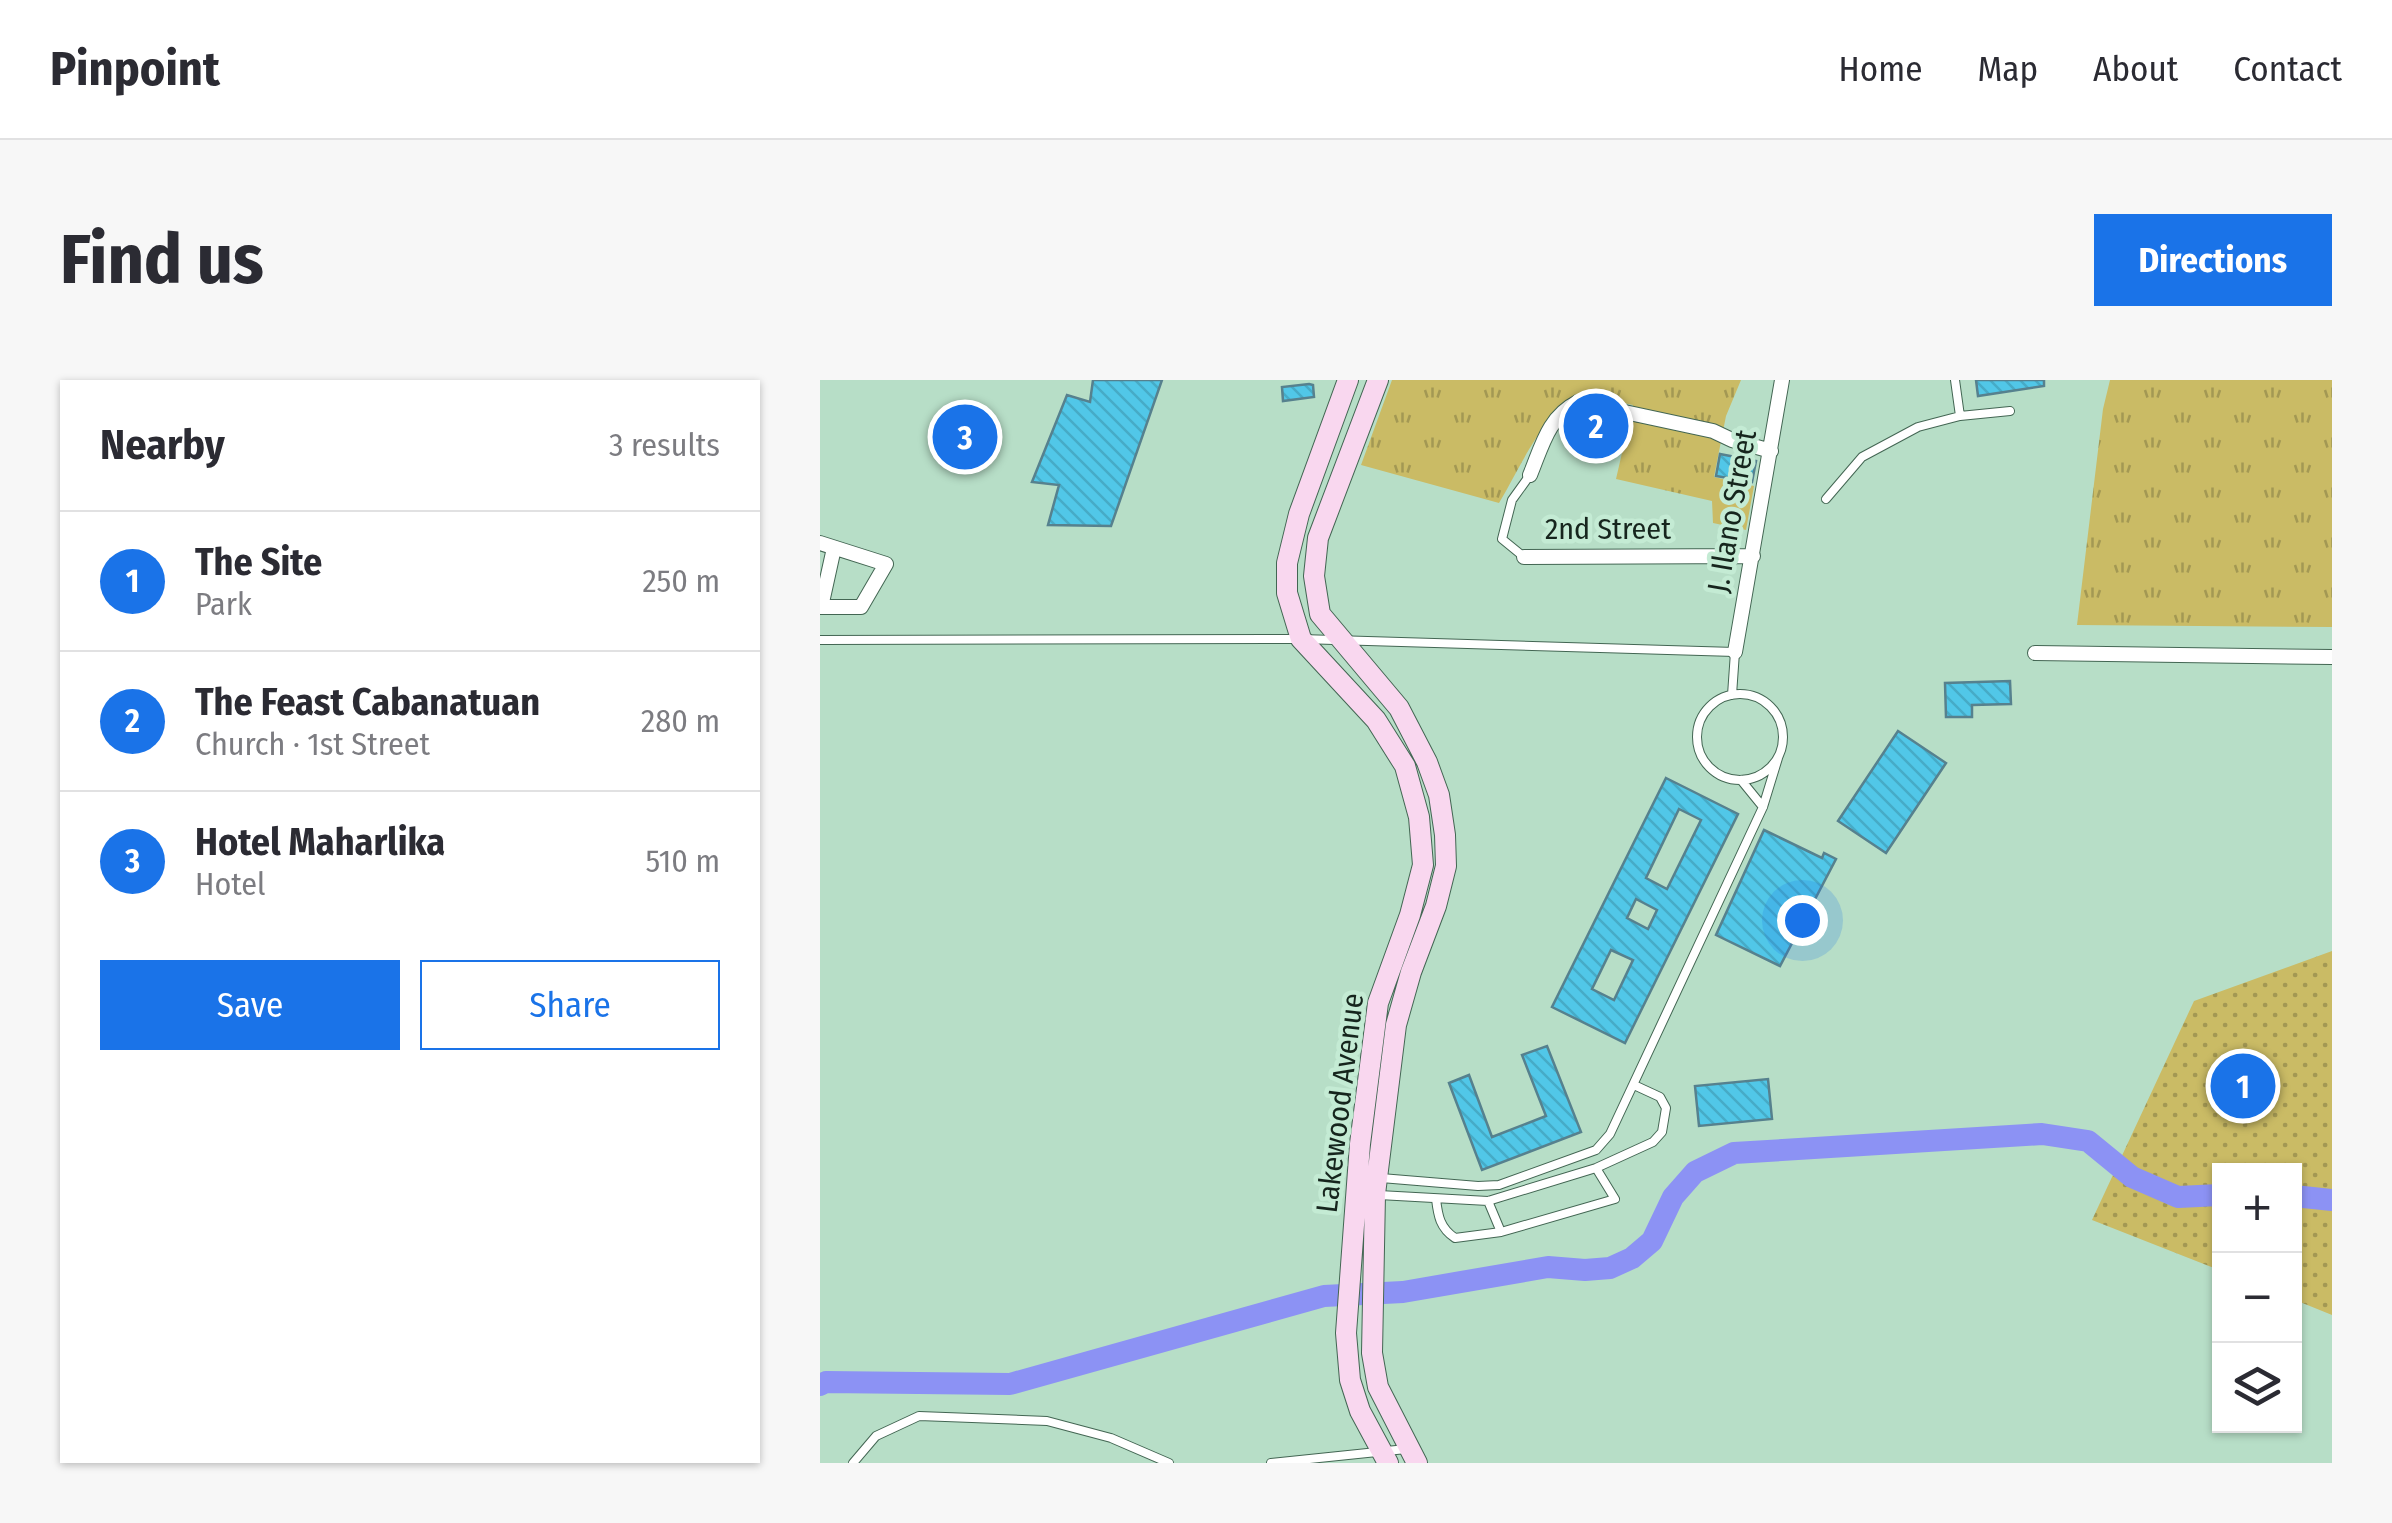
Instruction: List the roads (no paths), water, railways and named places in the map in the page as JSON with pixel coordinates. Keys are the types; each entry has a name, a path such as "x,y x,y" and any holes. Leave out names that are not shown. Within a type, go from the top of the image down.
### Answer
{"main road":[{"name":"Lakewood Avenue","path":"1348,380 1299,514 1287,563 1287,593 1302,639 1376,720 1404,766 1419,817 1423,866 1378,1003 1360,1144 1361,1274 1378,1387 1414,1456"},
{"name":"Lakewood Avenue","path":"1378,380 1318,538 1314,576 1320,614 1398,708 1427,762 1439,795 1445,835 1446,866 1436,906 1396,1024 1361,1274 1346,1333 1350,1380 1360,1411 1386,1457"}],"street":[{"name":"J. Ilano Street","path":"1735,652 1782,380"},
{"path":"1530,475 1551,424 1564,409 1578,402 1713,430 1771,451"},
{"path":"827,545 886,564 861,607 821,607 827,545"},
{"name":"2nd Street","path":"1524,558 1753,556"},
{"path":"2035,654 2332,657"}],"lane":[{"path":"1955,380 1960,416"},
{"path":"1826,498 1862,457 1918,427 1960,416 2010,411"},
{"path":"1524,558 1502,539 1512,500 1530,475"},
{"path":"820,640 1302,639 1735,652 1732,695"},
{"path":"1375,1186 1478,1186 1518,1180 1596,1150 1610,1134 1634,1085 1763,807 1778,758 1783,731 1770,706 1746,694 1718,700 1698,726 1702,757 1725,778 1756,778 1778,758"},
{"path":"1741,780 1763,807"},
{"path":"1375,1186 1436,1199 1488,1202 1596,1168 1652,1142 1662,1132 1666,1108 1660,1097 1634,1085"},
{"path":"1436,1199 1445,1231 1455,1238 1500,1232 1615,1199 1596,1168"},
{"path":"1488,1202 1500,1232"},
{"path":"853,1463 876,1436 919,1416 1047,1421 1111,1438 1169,1463"},
{"path":"1271,1463 1414,1456"}],"waterway":[{"path":"820,1385 1010,1384 1324,1296 1403,1292 1548,1267 1610,1268 1632,1258 1652,1241 1673,1197 1695,1172 1734,1153 2042,1134 2088,1141 2132,1177 2178,1197 2212,1195"},
{"path":"2302,1197 2332,1200"}],"place":[{"name":"The Feast Cabanatuan","path":"1596,426"},
{"name":"Hotel Maharlika","path":"965,437"},
{"name":"The Site","path":"2243,1086"}]}
